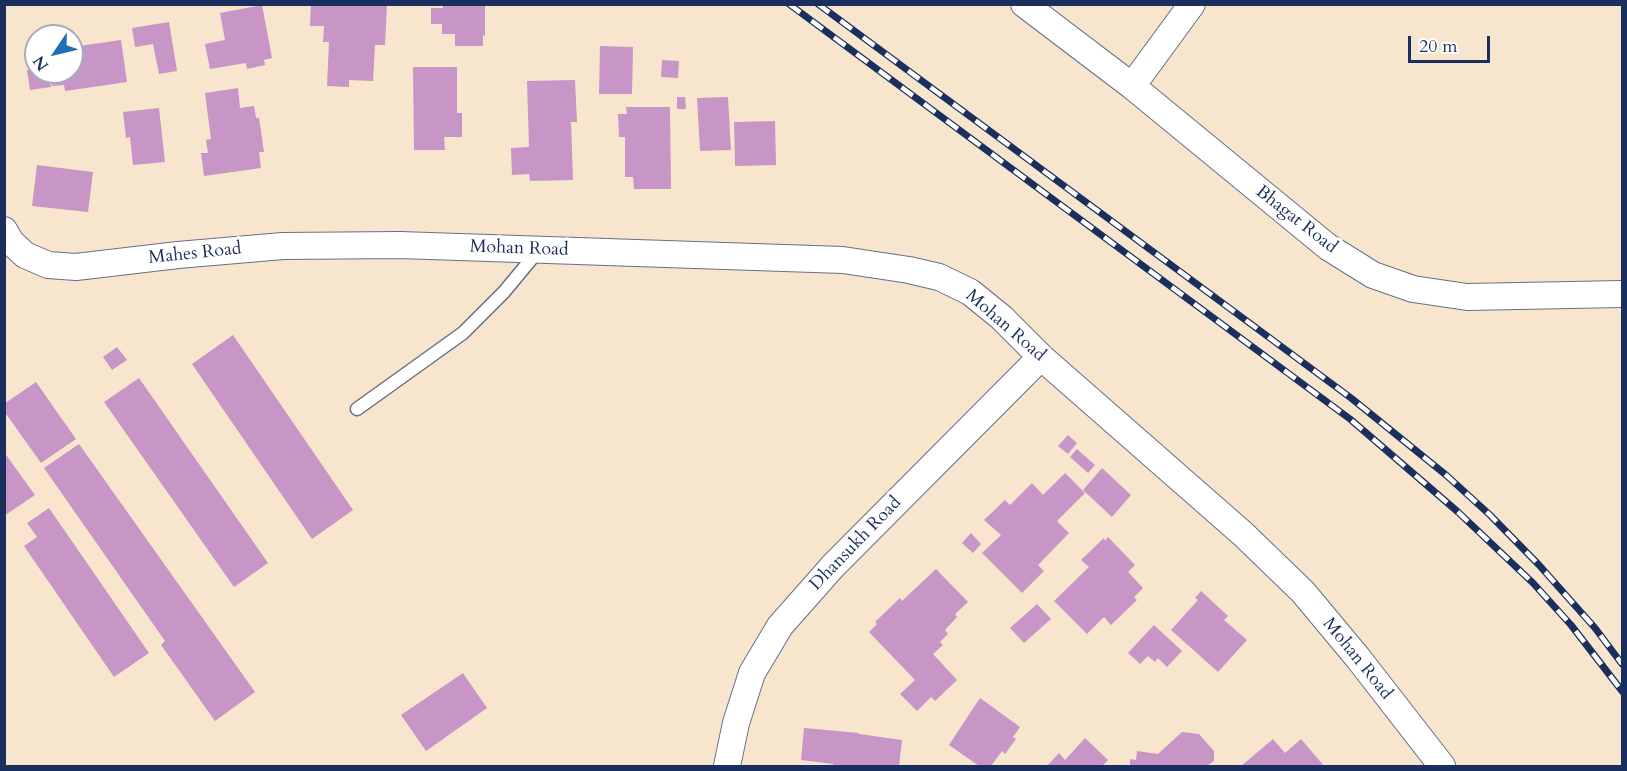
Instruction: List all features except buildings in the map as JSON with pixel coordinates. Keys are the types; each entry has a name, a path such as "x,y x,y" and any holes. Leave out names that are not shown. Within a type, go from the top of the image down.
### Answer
{"street":[{"name":"Bhagat Road","path":"1024,4 1132,87 1328,247 1372,275 1413,289 1467,297 1623,294"},
{"path":"1132,87 1192,4"},
{"name":"Mahes Road","path":"4,230 11,242 25,255 48,265 76,267 283,246 400,245"},
{"name":"Mohan Road","path":"400,245 843,260 909,270 939,278 970,292 1243,534 1303,592 1442,766"},
{"name":"Dhansukh Road","path":"727,766 736,723 752,673 780,626 833,566 1041,357"}],"lane":[{"path":"357,409 463,333 504,292 538,250"}],"railway":[{"path":"789,4 1350,419 1458,512 1533,583 1571,625 1622,691"},
{"path":"818,4 1351,398 1446,475 1490,515 1539,565 1595,628 1622,664"}]}
